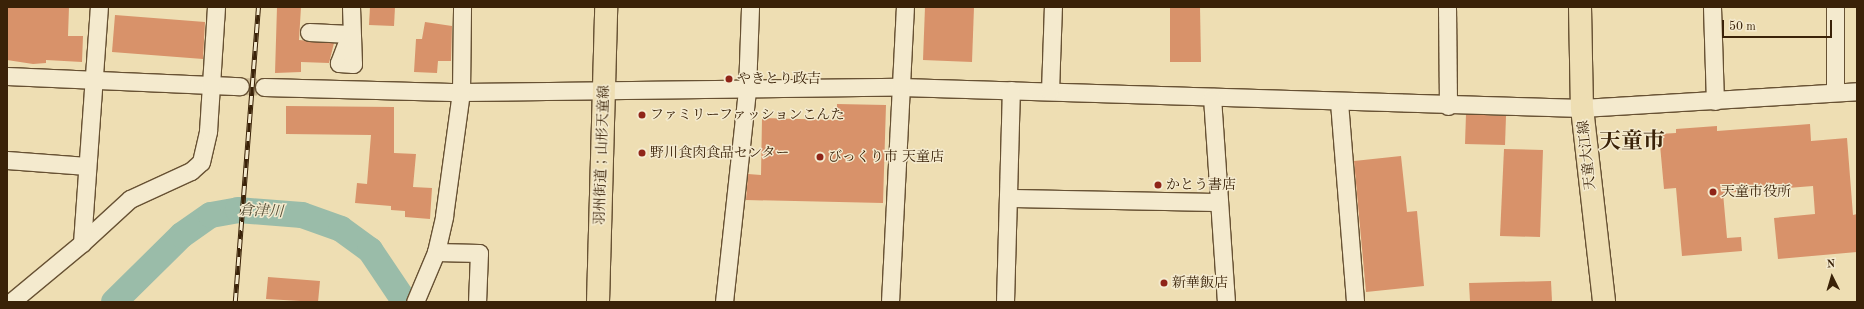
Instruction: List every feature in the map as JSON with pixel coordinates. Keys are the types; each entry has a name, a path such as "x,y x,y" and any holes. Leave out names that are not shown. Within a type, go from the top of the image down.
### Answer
{"main road":[{"name":"羽州街道；山形天童線","path":"598,302 606,7"},
{"name":"天童大江線","path":"1580,7 1582,108 1604,302"}],"street":[{"path":"82,243 86,166 99,7"},
{"path":"11,302 82,243 130,199 192,171 201,162 208,132 216,7"},
{"path":"309,32 350,34 351,7"},
{"path":"415,302 424,286 436,252 462,92 462,7"},
{"path":"724,302 747,90 750,7"},
{"path":"890,302 905,7"},
{"path":"1050,91 1053,7"},
{"path":"1447,7 1448,106"},
{"path":"1712,7 1715,101"},
{"path":"1835,7 1835,92"},
{"path":"7,76 240,86"},
{"path":"264,87 462,92 901,88 1050,91 1448,106 1582,108 1715,101 1857,91"},
{"path":"1004,302 1009,198 1011,90"},
{"path":"1212,97 1226,302"},
{"path":"1339,102 1355,302"},
{"path":"7,160 86,166"},
{"path":"1009,198 1219,202"},
{"path":"436,252 479,253 477,302"}],"building":[{"path":"7,7 69,7 68,36 83,36 82,62 46,60 46,63 33,64 7,60"},
{"path":"277,7 301,7 299,40 334,43 329,63 301,62 301,72 275,73"},
{"path":"370,7 395,7 394,26 369,25"},
{"path":"925,7 974,7 972,62 923,60"},
{"path":"1170,7 1200,7 1201,62 1170,62"},
{"path":"115,15 205,22 203,59 112,52"},
{"path":"425,22 452,26 451,61 438,61 437,73 414,72 416,39 422,39"},
{"path":"837,104 886,105 883,203 746,200 748,174 761,175 762,118 837,120"},
{"path":"286,106 394,107 394,153 416,154 413,187 432,188 430,219 405,217 405,211 391,210 391,206 355,203 357,183 367,184 371,135 286,134"},
{"path":"1466,114 1506,116 1505,145 1465,144"},
{"name":"天童市役所","path":"1810,124 1811,141 1847,138 1853,215 1857,214 1857,252 1778,259 1774,218 1815,214 1813,186 1723,193 1727,238 1741,237 1742,251 1682,256 1676,188 1664,189 1659,134 1676,133 1676,129 1717,126 1717,131"},
{"path":"1504,149 1543,150 1540,237 1500,236"},
{"path":"1401,156 1407,212 1417,211 1424,286 1366,292 1354,161"},
{"path":"268,277 320,281 318,302 266,299"},
{"path":"1551,281 1552,301 1470,301 1469,283"}],"waterway":[{"name":"倉津川","path":"114,302 182,235 211,215 238,210 302,215 341,229 370,250 405,302"}],"tunnel":[{"path":"240,86 264,87"}],"railway":[{"path":"235,302 258,7"}],"place":[{"name":"やきとり政吉","path":"729,79"},
{"name":"ファミリーファッションこんた","path":"642,115"},
{"name":"野川食肉食品センター","path":"642,153"},
{"name":"びっくり市 天童店","path":"820,157"},
{"name":"かとう書店","path":"1158,185"},
{"name":"天童市役所","path":"1713,192"},
{"name":"新華飯店","path":"1164,283"}],"district":[{"name":"天童市","path":"1632,143"}]}
